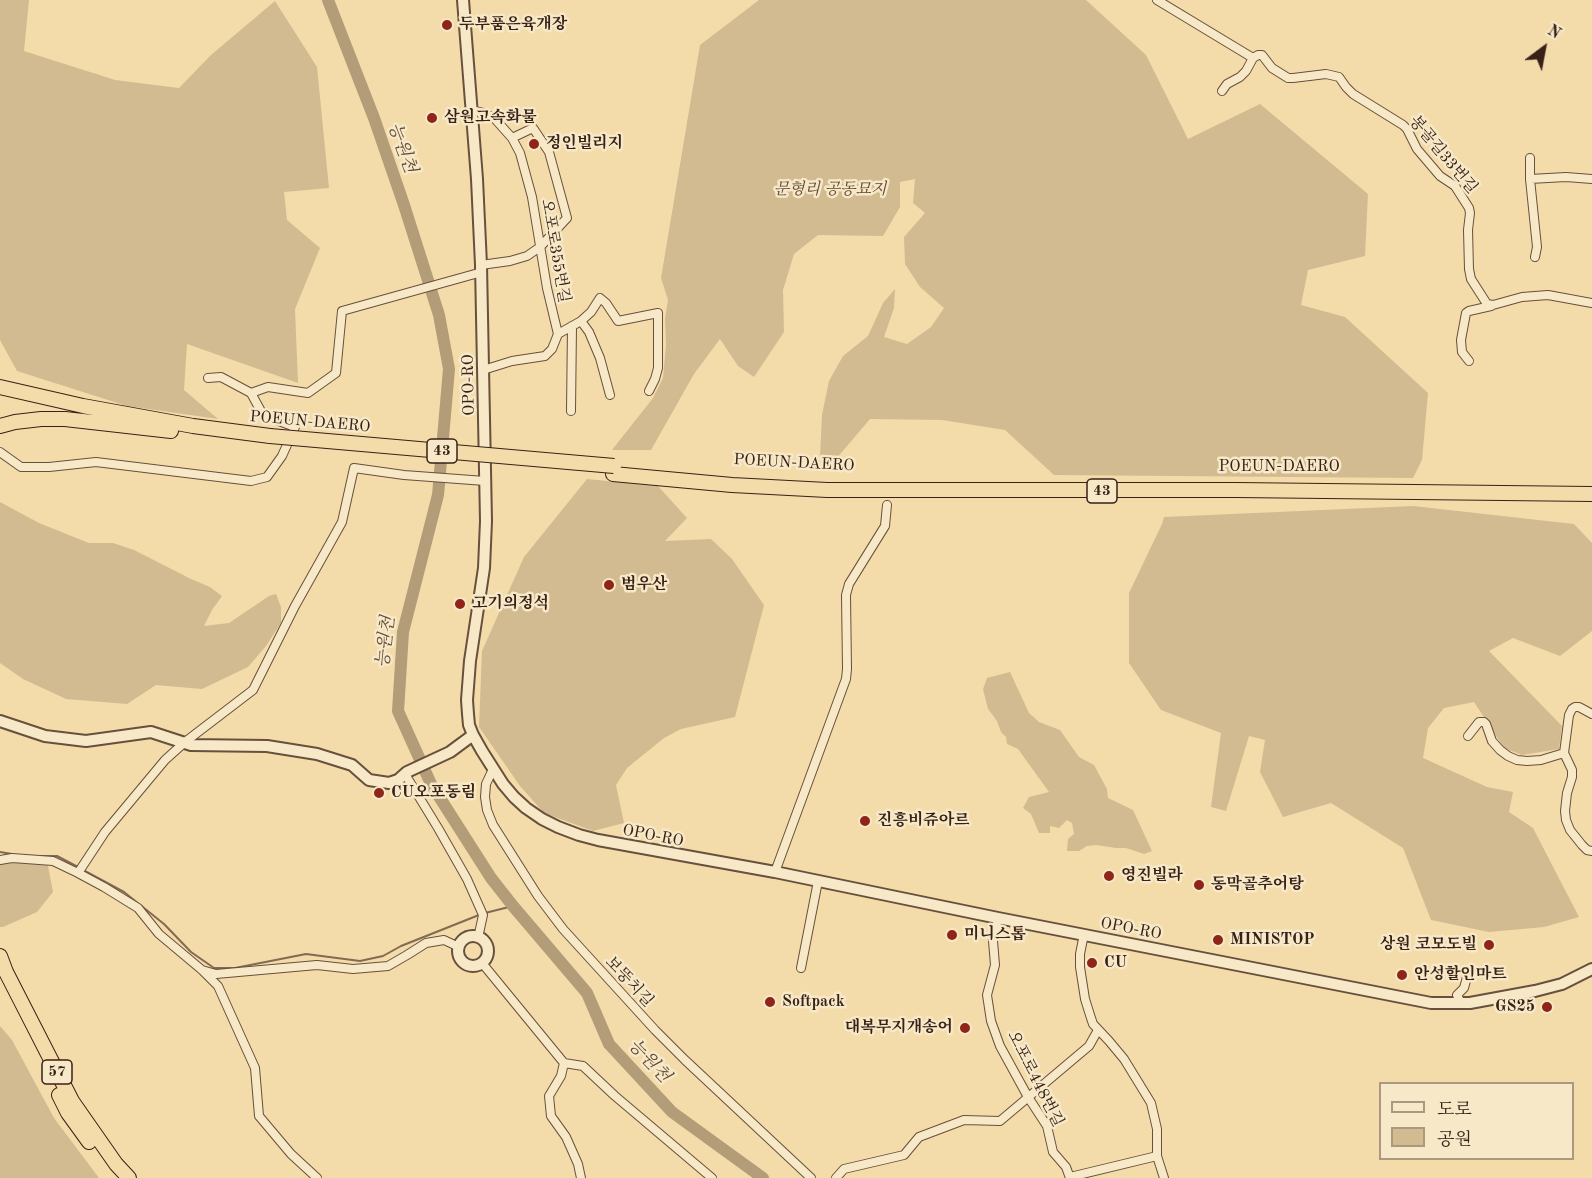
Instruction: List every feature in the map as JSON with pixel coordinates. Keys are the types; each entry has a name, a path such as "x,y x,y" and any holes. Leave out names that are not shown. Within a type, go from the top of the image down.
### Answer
{"highway":[{"path":"0,378 83,406"},
{"name":"POEUN-DAERO","path":"0,387 83,406 270,440"},
{"name":"POEUN-DAERO","path":"0,395 104,419 177,431 270,440"},
{"path":"0,426 15,422 65,418 177,431"},
{"name":"43","path":"270,440 614,470"},
{"name":"POEUN-DAERO","path":"614,470 806,483 1254,482 1592,486"},
{"name":"POEUN-DAERO","path":"614,470 732,485 827,490 1236,490 1592,494"},
{"name":"57","path":"0,956 72,1101 129,1178"},
{"name":"57","path":"0,978 68,1113 116,1178"}],"street":[{"name":"OPO-RO","path":"463,0 482,269 486,547 467,700 469,725 473,735 493,769 514,797 526,808 542,819 579,835 598,840 775,872 1415,1000 1461,1003 1505,997 1551,988 1592,969"},
{"name":"봉골길33번길","path":"1157,0 1253,58 1262,55 1272,68 1288,78 1326,74 1339,77 1353,94 1403,125 1417,149 1440,176 1455,186 1469,208 1471,279 1482,299 1487,304 1493,305"},
{"path":"1222,91 1227,84 1246,71 1253,58"},
{"name":"오포로355번길","path":"471,110 495,119 512,138 520,153 532,197 546,288 558,334"},
{"path":"251,393 268,387 308,393 336,373 342,311 455,279 527,256 540,248 567,218 549,152 533,128 512,138"},
{"path":"1530,158 1537,247 1535,257"},
{"path":"1530,179 1566,177 1592,179"},
{"path":"1469,361 1462,352 1461,340 1466,314 1470,311 1522,297 1548,295 1592,303"},
{"path":"483,370 512,361 545,356 552,349 558,334 581,321 591,312 600,298 618,321 658,313 658,368 649,391"},
{"path":"581,321 589,332 600,358 610,396"},
{"path":"572,326 572,411"},
{"path":"0,452 21,467 49,467 96,462 250,481 267,477 282,456 296,427 263,415 251,393 221,377 208,378"},
{"path":"78,873 105,832 165,760 253,690 295,606 342,522 354,468 404,475 485,481"},
{"path":"775,872 846,679 846,595 849,584 885,526 887,505"},
{"path":"1592,714 1579,707 1572,709 1569,715 1564,753 1572,770 1567,793 1566,820 1570,830 1582,845 1592,851"},
{"path":"0,721 45,736 86,741 151,732 191,745 267,746 317,754 352,765 369,780 388,783 450,752 473,735"},
{"path":"1468,736 1479,722 1484,722 1492,741 1500,750 1517,760 1541,759 1564,753"},
{"name":"보뚱치길","path":"493,769 486,784 485,797 493,825 562,929 655,1030 811,1178"},
{"path":"406,773 467,879 483,915 478,938"},
{"path":"0,860 12,858 53,861 78,873 138,908 159,934 218,986 255,1068 259,1116 291,1154 317,1178"},
{"path":"801,968 818,881"},
{"name":"오포로448번길","path":"998,918 993,941 996,964 987,995 991,1021 1000,1046 1047,1126 1053,1152 1066,1167 1070,1178"},
{"path":"1084,934 1080,954 1081,979 1090,1016 1098,1030 1124,1059 1151,1103 1157,1129 1157,1156 1164,1178"},
{"path":"468,937 478,938 483,941 487,955 482,963 473,966 464,963 459,956 459,947 468,937"},
{"path":"202,970 216,974 317,965 353,969 388,966 426,943 444,940 459,947"},
{"path":"482,963 564,1063 584,1065 597,1080 712,1178"},
{"path":"1461,1003 1457,995 1464,988 1467,977"},
{"path":"836,1178 844,1169 904,1155 919,1137 964,1120 1000,1121 1089,1046 1098,1030"},
{"path":"564,1063 561,1076 549,1096 551,1116 566,1137 578,1164 581,1178"},
{"path":"1070,1178 1157,1156"}],"green space":[{"path":"0,0 29,0 24,51 115,80 179,88 211,55 275,1 317,67 329,188 284,192 287,220 320,248 295,309 298,383 187,344 184,390 218,419 127,406 17,371 0,340"},
{"name":"문형리 공동묘지","path":"759,0 1086,0 1146,55 1188,139 1260,104 1368,194 1365,256 1308,270 1301,305 1345,317 1428,393 1422,460 1413,478 1054,475 1005,430 942,420 870,419 836,459 820,458 822,415 829,381 843,356 868,336 883,303 895,289 894,308 884,337 907,344 931,327 944,308 920,287 905,264 904,237 925,213 913,203 915,179 900,182 900,207 883,236 818,235 794,254 783,290 784,332 754,377 738,366 720,339 694,374 651,450 612,450 653,398 663,378 668,300 661,278 700,45"},
{"path":"587,479 658,486 687,518 665,541 711,539 732,559 764,605 735,717 681,729 664,738 627,768 616,785 624,823 593,831 544,813 520,786 479,727 482,651 524,557"},
{"path":"0,502 39,523 89,543 113,543 134,550 210,587 222,596 204,626 229,623 269,596 276,594 281,607 281,623 266,646 248,667 202,689 156,685 127,704 66,699 23,679 0,663"},
{"path":"1413,506 1574,524 1592,543 1592,631 1560,656 1513,638 1489,651 1562,726 1559,749 1522,755 1504,748 1474,702 1444,708 1428,728 1423,758 1487,787 1513,792 1509,812 1533,828 1579,917 1544,927 1489,932 1431,920 1403,848 1331,803 1283,817 1260,772 1265,740 1249,736 1226,811 1211,807 1221,733 1161,710 1129,663 1129,593 1164,517"},
{"path":"1010,672 1029,713 1039,722 1060,730 1079,757 1094,765 1107,789 1108,798 1133,810 1152,851 1144,854 1126,848 1096,845 1087,846 1079,851 1067,851 1068,839 1074,834 1072,823 1067,820 1059,828 1050,826 1050,833 1039,833 1031,814 1023,808 1029,797 1049,792 1018,749 1007,744 1006,737 988,709 983,689 987,678"},
{"path":"47,861 53,892 37,912 0,927 0,864"},
{"path":"0,1026 12,1040 54,1118 99,1178 0,1178"}],"waterway":[{"name":"능원천","path":"328,0 374,118 404,205 439,315 449,369 438,495 403,632 398,711 431,784 491,878 587,993 609,1044 672,1112 763,1178"},
{"path":"0,852 12,854"},
{"path":"30,856 57,856 78,867"},
{"path":"83,870 124,892 164,924 191,952 214,968 235,968 306,954 360,961 383,956 401,946 479,915"},
{"path":"485,913 513,906"}],"place":[{"name":"두부품은육개장","path":"447,25"},
{"name":"삼원고속화물","path":"432,118"},
{"name":"정인빌리지","path":"534,144"},
{"name":"범우산","path":"609,585"},
{"name":"고기의정석","path":"460,604"},
{"name":"CU오포동림","path":"379,793"},
{"name":"진흥비쥬아르","path":"865,821"},
{"name":"영진빌라","path":"1109,876"},
{"name":"동막골추어탕","path":"1199,885"},
{"name":"미니스톱","path":"952,935"},
{"name":"MINISTOP","path":"1218,940"},
{"name":"상원 코모도빌","path":"1489,945"},
{"name":"CU","path":"1092,963"},
{"name":"안성할인마트","path":"1402,975"},
{"name":"Softpack","path":"770,1002"},
{"name":"GS25","path":"1547,1007"},
{"name":"대복무지개송어","path":"965,1028"}]}
